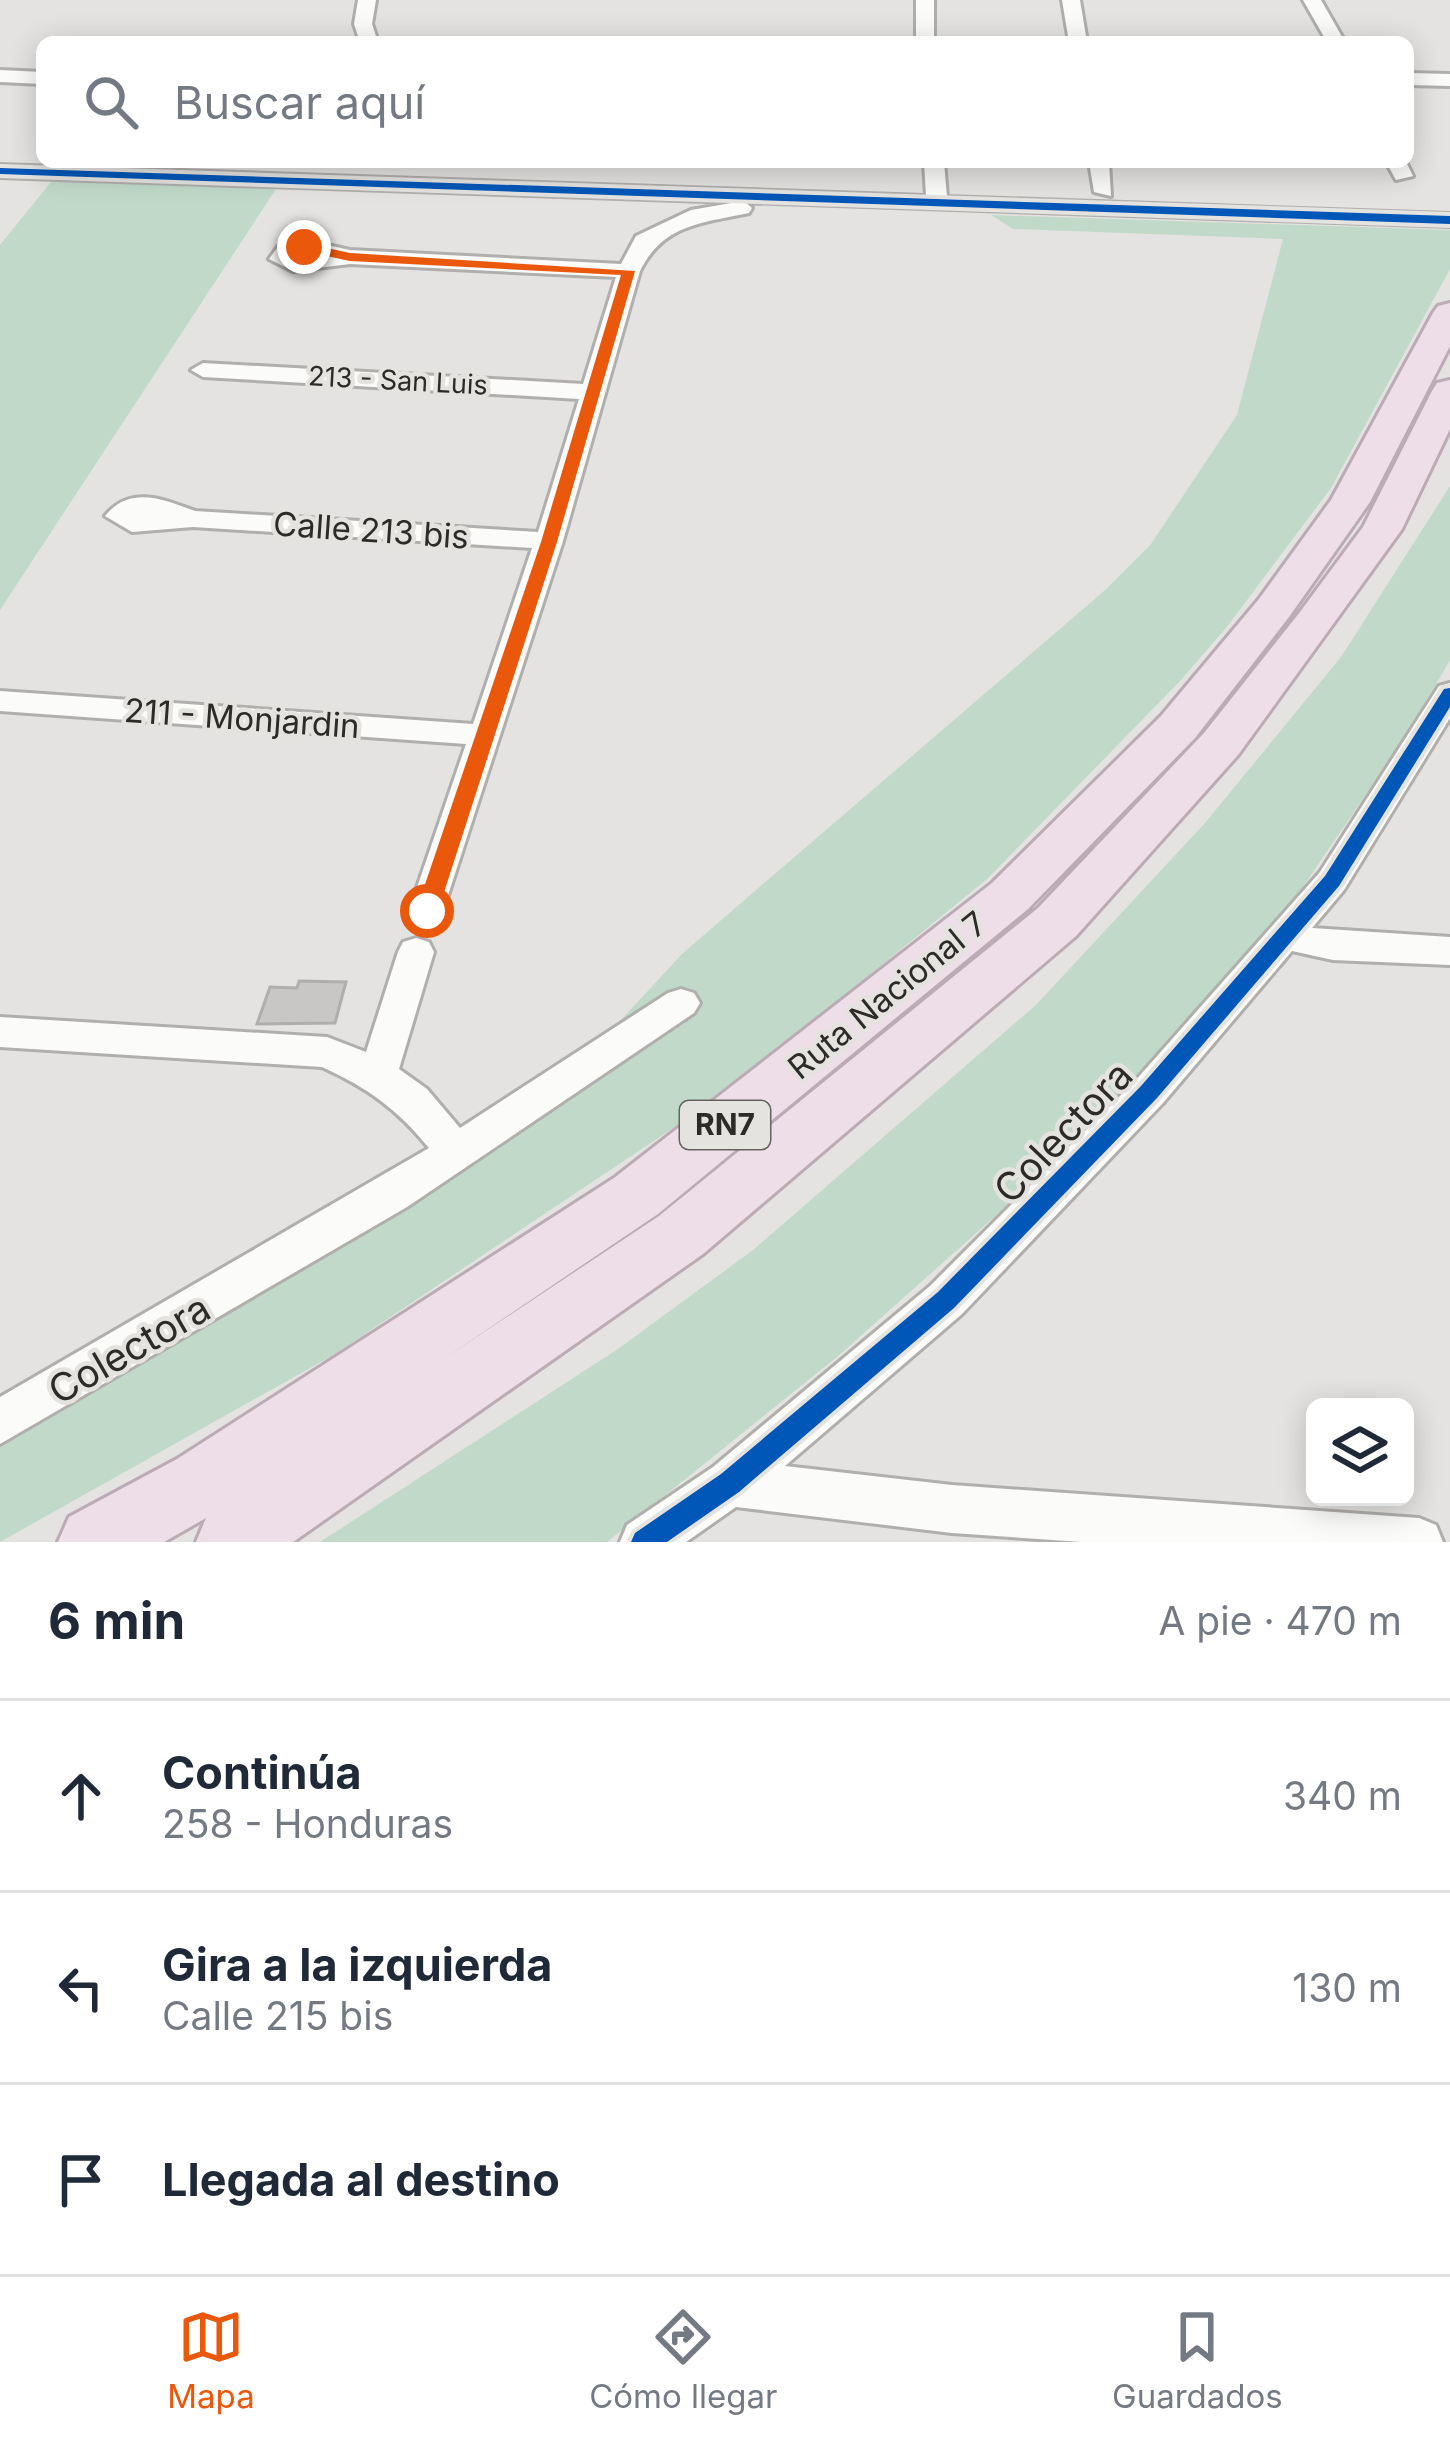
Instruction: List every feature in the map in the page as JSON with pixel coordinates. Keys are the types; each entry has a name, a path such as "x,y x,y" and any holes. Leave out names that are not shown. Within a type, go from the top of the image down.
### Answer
{"highway":[{"name":"Ruta Nacional 7","path":"94,1542 202,1483 636,1196 1010,896 1178,727 1274,608 1350,502 1450,313"},
{"name":"Ruta Nacional 7","path":"232,1542 681,1235 1057,922 1221,744 1382,529 1450,391"},
{"path":"1382,529 1450,455"}],"street":[{"path":"367,0 362,24 367,36"},
{"path":"925,0 926,36"},
{"path":"1071,0 1077,36"},
{"path":"1312,0 1333,36"},
{"path":"0,76 36,78"},
{"path":"1414,79 1450,80"},
{"path":"934,168 937,203"},
{"path":"1100,168 1104,193"},
{"path":"0,171 1450,220"},
{"path":"1013,206 1029,191 1334,199"},
{"path":"427,911 549,542 628,271 644,241 699,215 749,206 755,196"},
{"path":"350,257 628,271"},
{"name":"213 - San Luis","path":"203,370 594,392"},
{"name":"Calle 213 bis","path":"194,518 549,542"},
{"name":"Colectora","path":"644,1542 730,1483 946,1300 1149,1092 1332,881 1450,693"},
{"name":"211 - Monjardin","path":"0,701 484,735"},
{"path":"1285,936 1333,946 1450,951"},
{"path":"378,1075 416,952"},
{"name":"Colectora","path":"0,1422 333,1229 681,1003"},
{"path":"0,1032 327,1052 378,1075 413,1100 456,1152"},
{"path":"730,1483 952,1509 1419,1542"}],"green space":[{"path":"55,177 278,186 0,610 0,245"},
{"path":"991,215 1450,230 1450,269 1331,488 1226,628 987,879 724,1094 335,1354 0,1542 0,1433 583,1061 683,953 1104,591 1151,544 1237,415 1283,239 1013,229"},
{"path":"1450,486 1450,660 1407,734 1296,897 1086,1135 837,1357 607,1542 320,1542 618,1349 753,1250 1036,1005 1205,823 1341,657"}],"building":[{"path":"299,981 346,982 335,1023 257,1024 270,987 297,988"}],"cycle path":[{"path":"0,171 1450,220"},
{"path":"644,1542 730,1483 946,1300 1149,1092 1332,881 1450,693"}],"route":[{"path":"304,247 350,257 628,271 549,542 427,911"}]}
